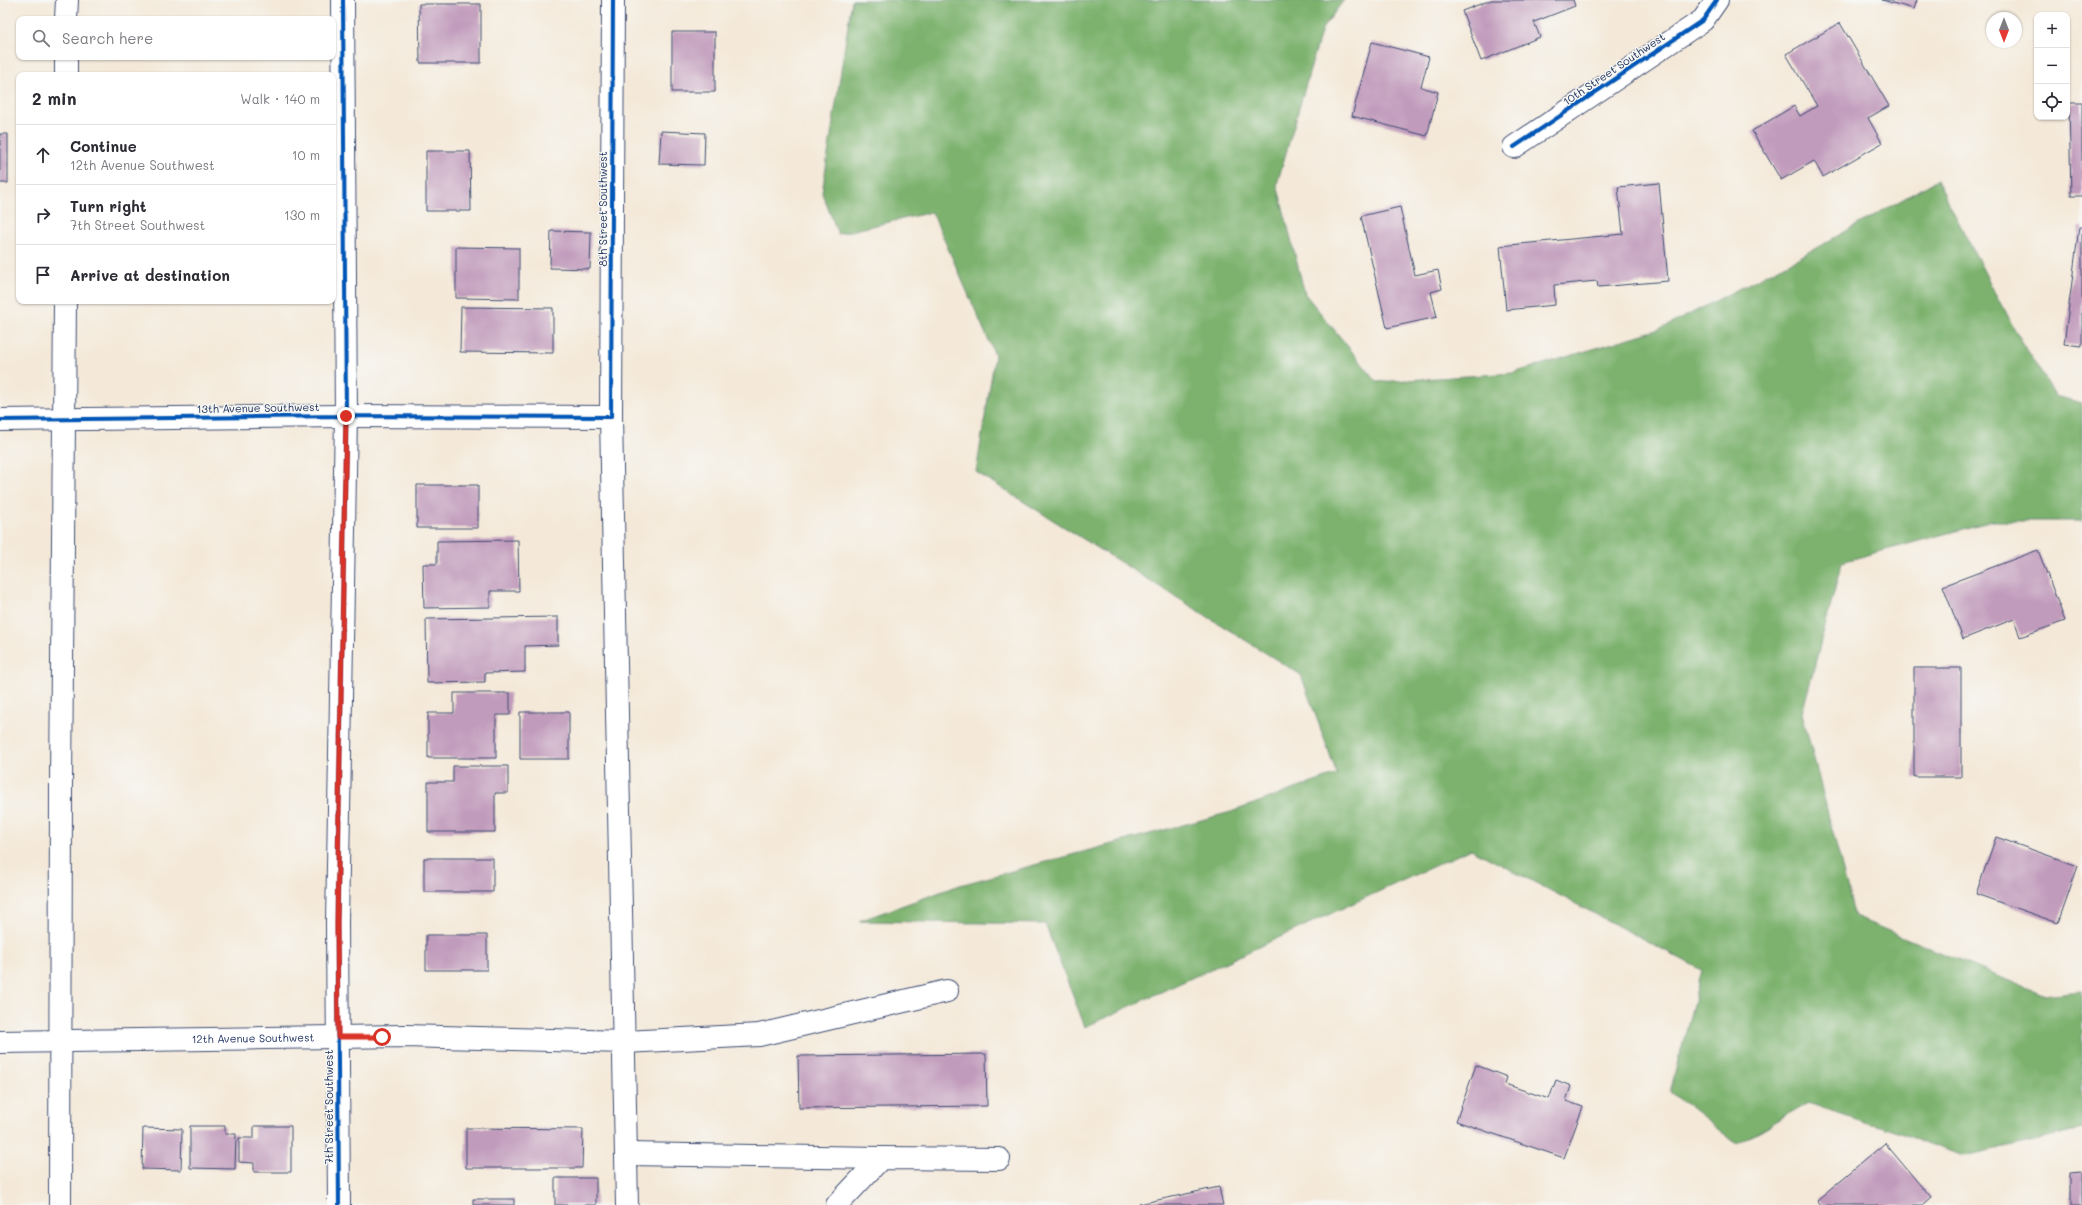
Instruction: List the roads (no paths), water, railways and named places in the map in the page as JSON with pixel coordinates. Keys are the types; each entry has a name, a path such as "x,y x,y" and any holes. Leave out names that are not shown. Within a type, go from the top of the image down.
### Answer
{"street":[{"path":"66,16 67,0"},
{"name":"7th Street Southwest","path":"339,1205 337,915 346,416 343,0"},
{"name":"8th Street Southwest","path":"613,0 611,417 629,1203"},
{"name":"10th Street Southwest","path":"1514,147 1703,20 1717,0"},
{"path":"66,60 66,72"},
{"path":"60,1205 60,784 65,304"},
{"name":"13th Avenue Southwest","path":"0,420 346,416 611,417"},
{"name":"12th Avenue Southwest","path":"0,1042 405,1036 625,1042 759,1035 947,991"},
{"path":"627,1154 999,1160"},
{"path":"837,1205 881,1158"}]}
